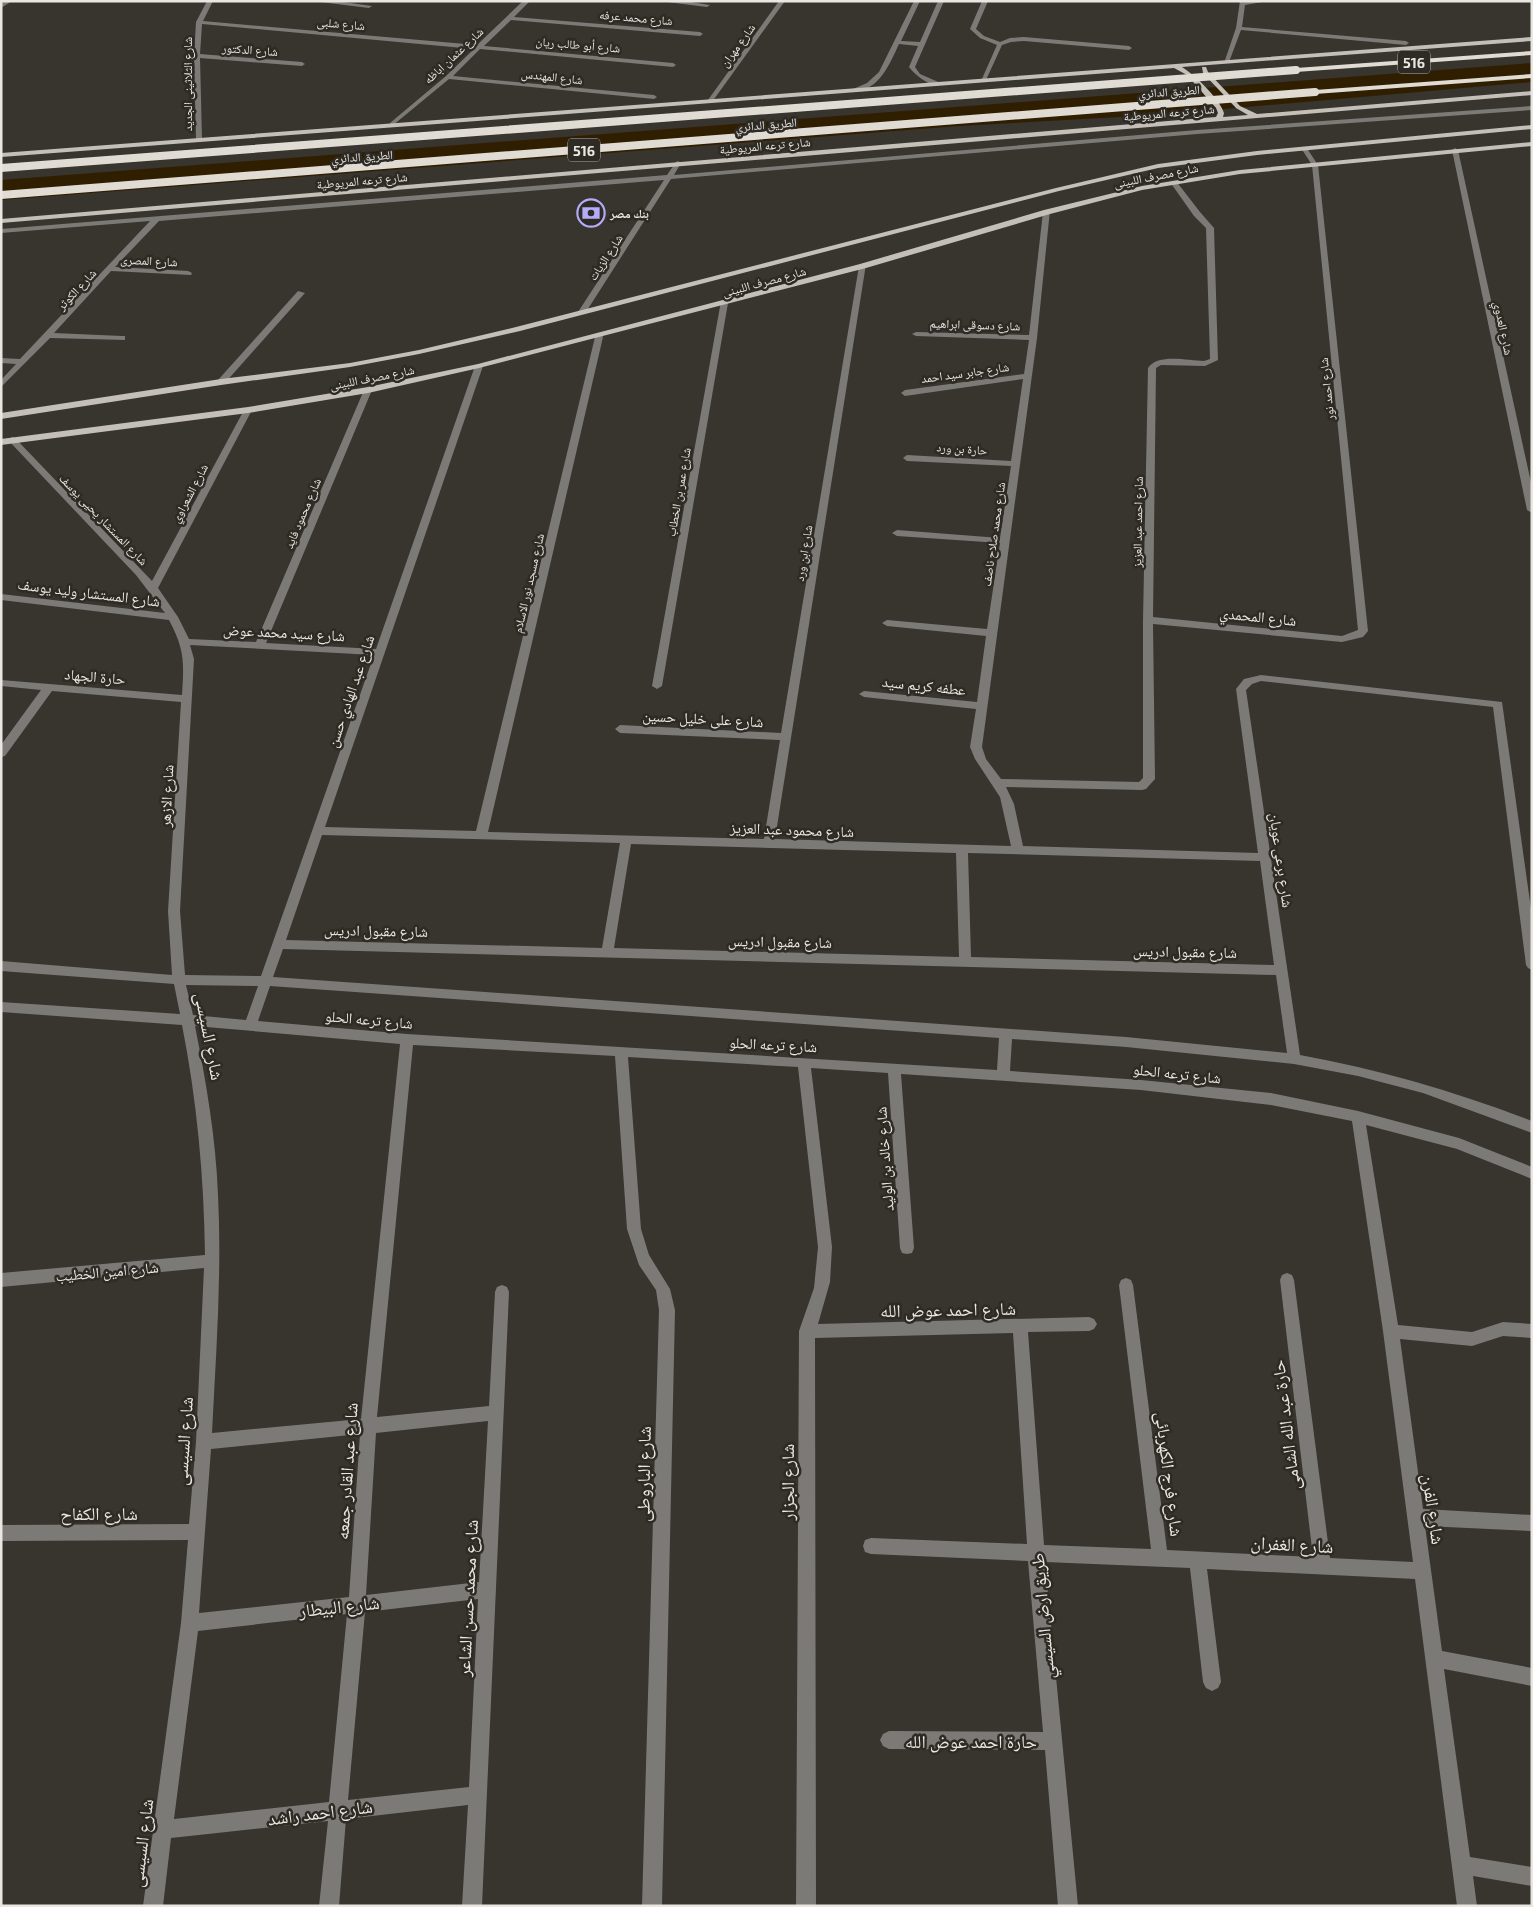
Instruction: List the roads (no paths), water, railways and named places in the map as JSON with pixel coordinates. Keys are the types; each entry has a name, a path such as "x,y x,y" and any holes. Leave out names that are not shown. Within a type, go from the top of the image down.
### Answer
{"highway":[{"name":"الطريق الدائري","path":"1,168 1532,53"},
{"name":"الطريق الدائري","path":"1,195 1532,76"}],"main road":[{"path":"1,155 1532,39"},
{"path":"1206,64 1205,72 1238,107 1256,115"},
{"path":"1175,66 1186,72 1220,107 1219,119"},
{"name":"شارع ترعه المريوطية","path":"1,221 1256,115 1532,94"},
{"name":"شارع مصرف اللبينى","path":"1,416 221,382 350,365 419,352 1122,173 1192,160 1532,127"},
{"name":"شارع مصرف اللبينى","path":"1,442 248,410 368,390 479,366 599,337 863,266 1111,195 1174,182 1240,172 1532,144"}],"street":[{"path":"1,6 9,1"},
{"name":"شارع الثلاثينى الجديد","path":"199,139 197,56 199,22 210,1"},
{"path":"315,1 369,6"},
{"name":"شارع عثمان اباظه","path":"392,124 448,77 527,1"},
{"path":"662,1 707,5"},
{"name":"شارع مهران","path":"710,101 782,1"},
{"path":"855,90 878,77 884,69 916,1"},
{"path":"940,84 924,78 912,68 941,1"},
{"path":"985,1 973,29 982,37 1000,44"},
{"path":"1226,62 1239,28 1242,3 1265,1"},
{"name":"شارع محمد عرفه","path":"510,18 700,34"},
{"name":"شارع شلبى","path":"199,22 480,46"},
{"path":"1239,28 1406,43"},
{"path":"983,80 1000,44 1010,40 1024,39 1129,48"},
{"path":"896,42 921,44"},
{"name":"شارع أبو طالب ريان","path":"480,46 673,65"},
{"name":"شارع الدكتور","path":"197,56 302,64"},
{"name":"شارع المهندس","path":"448,77 654,97"},
{"path":"1,231 1197,132 1532,108"},
{"name":"شارع احمد نور","path":"1304,148 1315,165 1363,631"},
{"name":"شارع العدوي","path":"1455,150 1532,510"},
{"name":"شارع الزيات","path":"582,312 678,163"},
{"name":"شارع احمد عبد العزيز","path":"999,783 1142,786 1148,782 1148,620 1152,368 1154,364 1160,362 1205,364 1214,360 1210,228 1197,214 1174,182"},
{"name":"شارع الكوثر","path":"1,385 166,208"},
{"name":"شارع محمد صلاح ناصف","path":"1018,850 1006,796 999,783 983,764 976,747 980,706 992,634 1028,376 1048,212"},
{"name":"شارع ابن ورد","path":"769,843 863,266"},
{"name":"شارع المصرى","path":"109,269 188,273"},
{"path":"221,382 301,293"},
{"name":"شارع عمر بن الخطاب","path":"657,686 724,303"},
{"name":"شارع دسوقى ابراهيم","path":"916,334 1033,338"},
{"path":"48,335 122,338"},
{"name":"شارع مسجد نور الاسلام","path":"481,836 599,337"},
{"path":"1,360 23,362"},
{"name":"شارع عبد الهادي حسن","path":"250,1026 479,366"},
{"name":"شارع جابر سيد احمد","path":"905,392 1028,376"},
{"name":"شارع محمود فايد","path":"260,646 368,390"},
{"name":"شارع الشعراوي","path":"152,588 248,410"},
{"name":"شارع المستشار يحيى يوسف","path":"12,440 152,588 174,617"},
{"name":"حارة بن ورد","path":"907,458 1016,464"},
{"path":"897,533 1005,541"},
{"name":"شارع المستشار وليد يوسف","path":"1,597 174,617"},
{"name":"شارع الازهر","path":"174,617 186,642 189,659 174,911 179,980"},
{"name":"شارع المحمدي","path":"1148,620 1342,639 1359,635 1363,631"},
{"path":"887,623 992,634"},
{"name":"شارع سيد محمد عوض","path":"186,642 380,652"},
{"name":"شارع برعى عويان","path":"1294,1059 1241,689 1248,681 1261,678 1498,704 1532,964"},
{"name":"حارة الجهاد","path":"1,683 186,700"},
{"path":"1,753 49,687"},
{"name":"عطفه كريم سيد","path":"864,694 980,706"},
{"name":"شارع على خليل حسين","path":"620,729 785,737"},
{"name":"شارع محمود عبد العزيز","path":"317,831 1266,857"},
{"path":"607,952 626,840"},
{"path":"962,848 965,962"},
{"name":"شارع مقبول ادريس","path":"278,944 1282,970"},
{"name":"شارع ترعه الحلو","path":"1,966 179,980 265,981 1006,1033 1126,1042 1294,1059 1358,1071 1423,1088 1532,1127"},
{"name":"شارع السيسى","path":"153,1906 190,1623 204,1442 212,1261 211,1194 206,1131 198,1073 179,980"},
{"name":"شارع ترعه الحلو","path":"2,1008 186,1020 407,1039 1003,1075 1141,1085 1271,1099 1358,1117 1459,1144 1532,1173"},
{"path":"1003,1075 1006,1033"},
{"name":"شارع عبد القادر جمعه","path":"329,1906 357,1604 368,1426 407,1039"},
{"name":"شارع الباروطى","path":"622,1051 634,1229 637,1244 644,1260 662,1284 667,1303 652,1906"},
{"name":"شارع الجزار","path":"804,1062 826,1268 821,1292 808,1331 806,1906"},
{"name":"شارع خالد بن الوليد","path":"894,1068 907,1248"},
{"name":"شارع الفرن","path":"1358,1117 1391,1331 1467,1906"},
{"name":"شارع امين الخطيب","path":"1,1280 212,1261"},
{"name":"حارة عبد الله الشامى","path":"1287,1280 1322,1565"},
{"name":"شارع فرج الكهربائى","path":"870,1546 1160,1558 1126,1285"},
{"name":"شارع محمد حسن الشاعر","path":"472,1906 502,1292"},
{"name":"شارع احمد عوض الله","path":"808,1331 1088,1324"},
{"name":"طريق ارض السيسي","path":"1020,1326 1036,1552 1068,1906"},
{"path":"1391,1331 1472,1339 1502,1329 1532,1331"},
{"path":"204,1442 496,1413"},
{"path":"1415,1517 1532,1523"},
{"name":"شارع الكفاح","path":"1,1533 196,1532"},
{"name":"شارع الغفران","path":"1160,1558 1423,1571"},
{"path":"1198,1560 1212,1682"},
{"name":"شارع البيطار","path":"190,1623 488,1590"},
{"path":"1434,1658 1532,1677"},
{"name":"حارة احمد عوض الله","path":"889,1740 1053,1741"},
{"name":"شارع احمد راشد","path":"163,1830 478,1794"},
{"path":"1462,1864 1532,1877"}],"place":[{"name":"بنك مصر","path":"591,213"}]}
